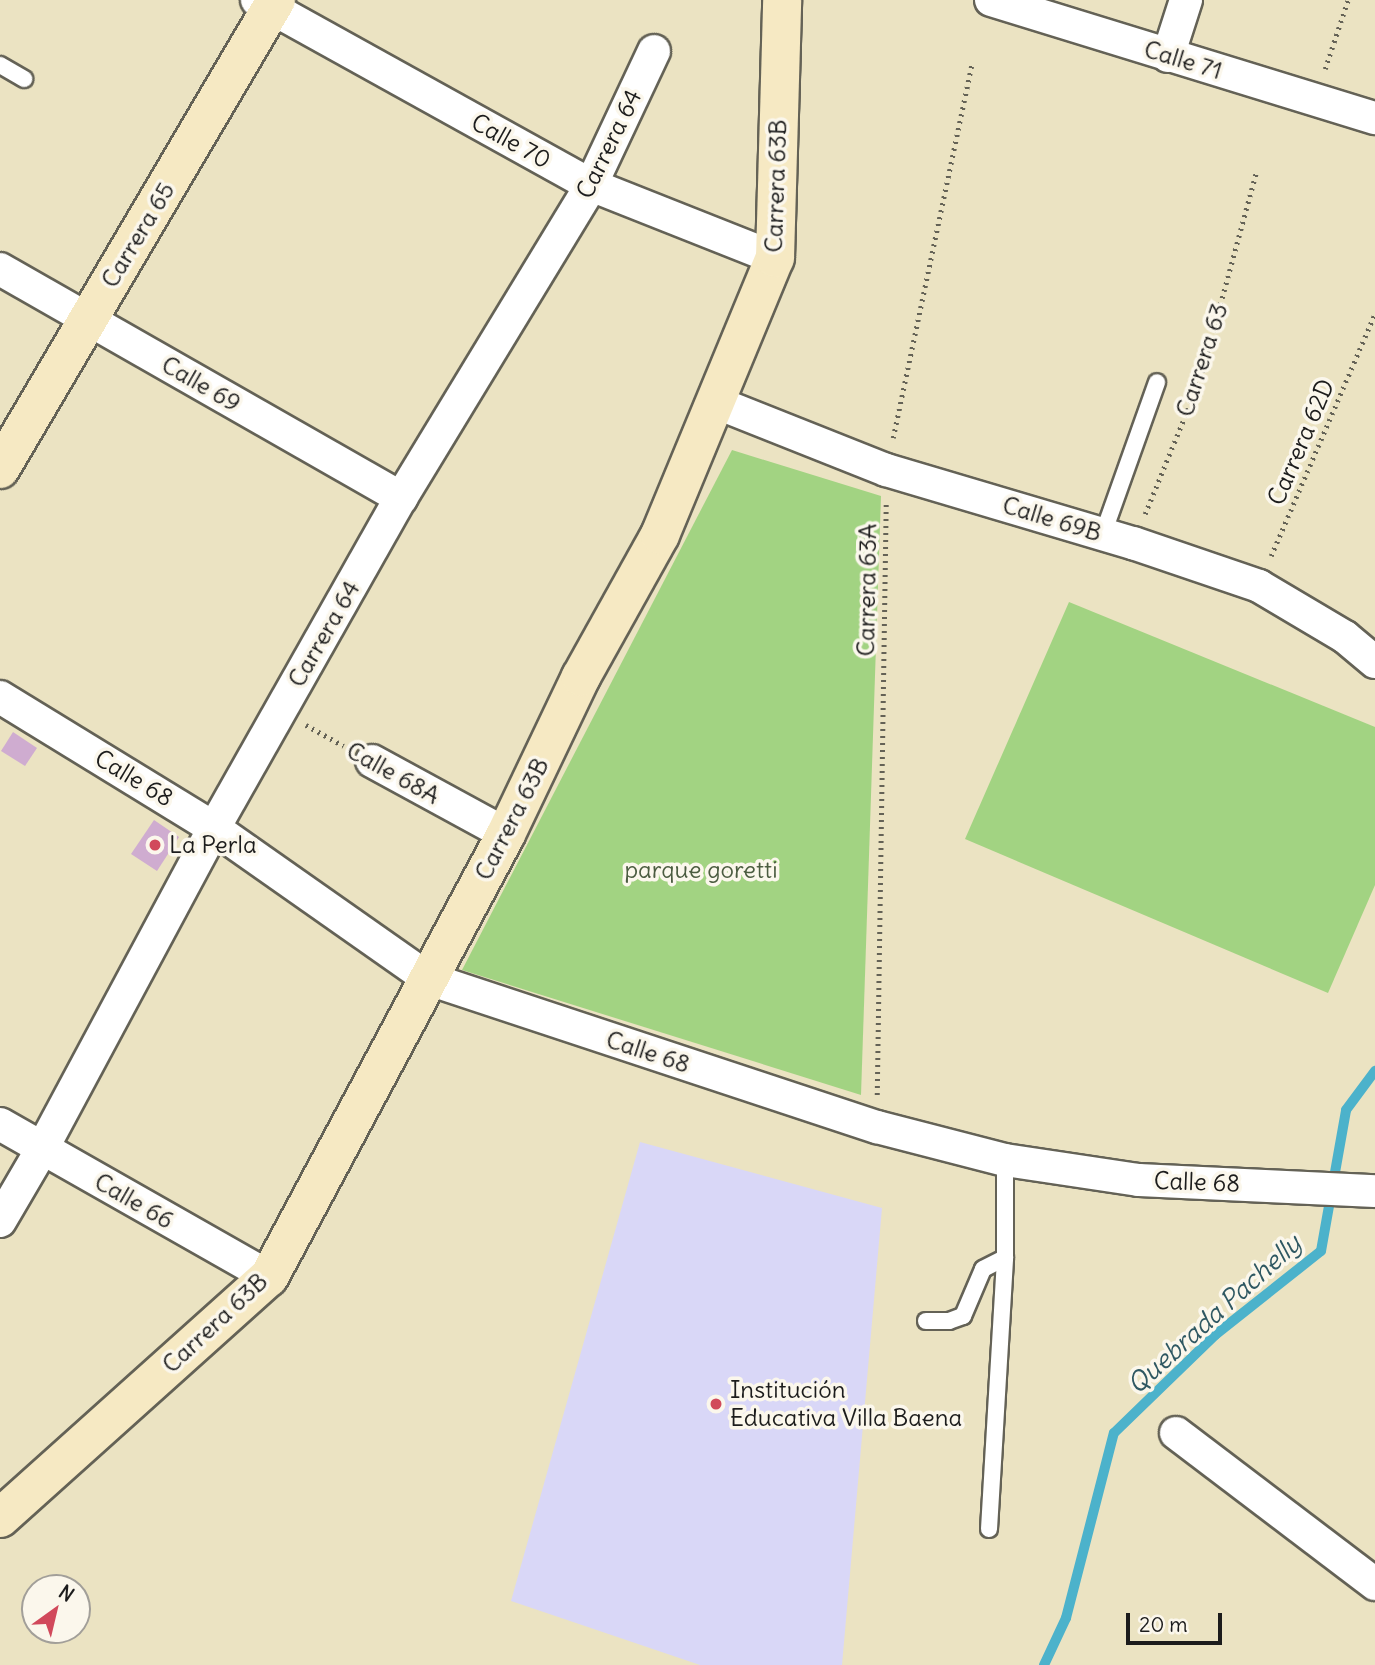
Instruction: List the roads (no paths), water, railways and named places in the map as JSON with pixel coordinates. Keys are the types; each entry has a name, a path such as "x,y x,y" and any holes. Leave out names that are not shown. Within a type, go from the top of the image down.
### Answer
{"main road":[{"name":"Carrera 63B","path":"0,1518 269,1277 506,834 582,677 660,535 775,258 782,0"},
{"name":"Carrera 65","path":"0,469 269,3"}],"street":[{"name":"Calle 71","path":"991,0 1375,118"},
{"path":"1168,56 1186,0"},
{"name":"Calle 70","path":"269,3 591,185 775,258"},
{"name":"Carrera 64","path":"0,1221 42,1149 214,828 401,498 591,185 654,51"},
{"name":"Calle 69","path":"0,270 401,498"},
{"name":"Calle 69B","path":"715,402 886,470 1133,543 1259,586 1345,637 1375,662"},
{"name":"Calle 68","path":"0,697 214,828 429,979 877,1128 1005,1160 1139,1180 1364,1190"},
{"name":"Calle 68A","path":"372,761 506,834"},
{"name":"Calle 66","path":"0,1124 269,1277"},
{"path":"1176,1433 1375,1584"}],"lane":[{"path":"0,65 24,79"},
{"path":"1103,534 1157,382"},
{"path":"989,1529 1005,1258 1005,1160"},
{"path":"926,1321 948,1321 964,1316 983,1269 1005,1258"}],"waterway":[{"name":"Quebrada Pachelly","path":"1044,1665 1066,1618 1114,1433 1215,1335 1321,1251 1346,1110 1375,1071"}],"place":[{"name":"La Perla","path":"155,845"},
{"name":"Institución Educativa Villa Baena","path":"716,1404"}],"park label":[{"name":"parque goretti","path":"701,870"}]}
